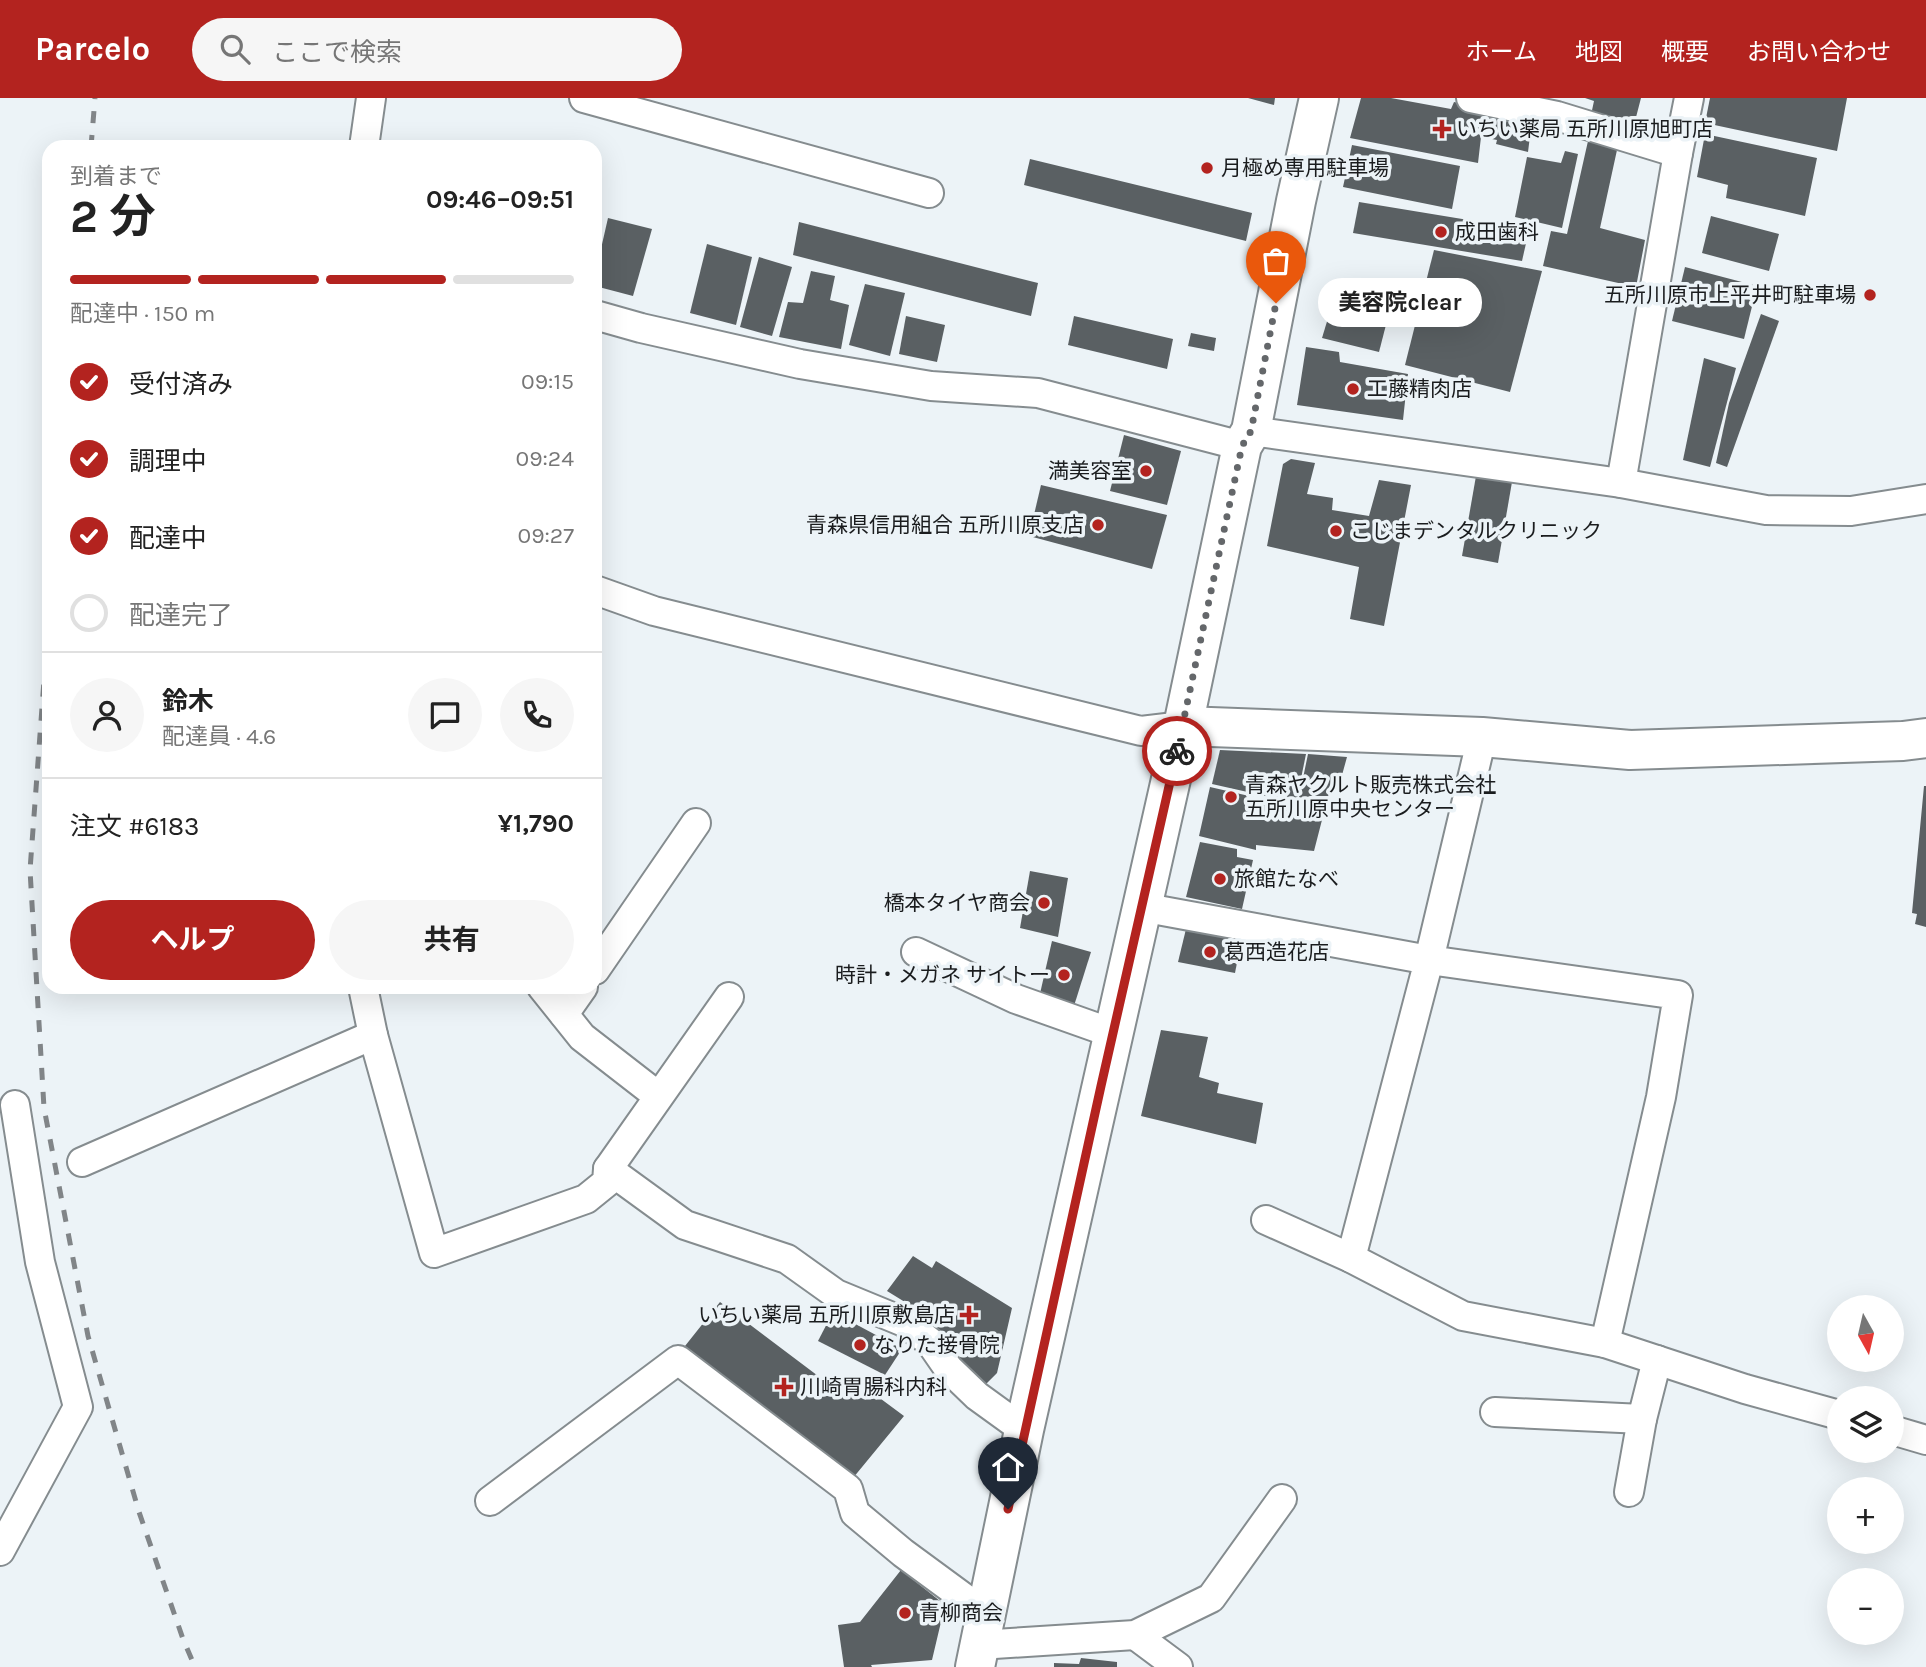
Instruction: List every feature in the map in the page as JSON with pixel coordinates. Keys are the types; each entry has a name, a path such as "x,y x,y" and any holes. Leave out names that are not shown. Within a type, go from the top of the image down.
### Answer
{"main road":[{"path":"980,1642 1024,1430 1183,726 1319,98"},
{"path":"1183,726 1482,737 1630,750 1926,738"}],"street":[{"path":"365,140 371,98"},
{"path":"584,98 929,193"},
{"path":"1471,98 1557,116 1678,153"},
{"path":"1621,483 1689,98"},
{"path":"602,317 813,366 931,386 1038,393 1246,438 1621,483 1766,510 1851,511 1926,499"},
{"path":"602,592 654,611 1141,731 1183,726"},
{"path":"1351,1258 1429,960 1482,737"},
{"path":"602,960 696,823"},
{"path":"1141,907 1429,960 1678,995 1661,1097 1605,1343"},
{"path":"916,952 1016,999 1112,1033"},
{"path":"364,994 373,1035 434,1253 586,1199 607,1182 608,1169 729,997"},
{"path":"548,994 582,1037 658,1096"},
{"path":"564,1014 578,994"},
{"path":"82,1162 373,1035"},
{"path":"0,1551 78,1407 40,1262 15,1105"},
{"path":"608,1169 685,1225 787,1259 836,1294 904,1322 930,1342 948,1368 977,1396 1024,1430"},
{"path":"1266,1220 1351,1258 1463,1316 1605,1343 1745,1389 1827,1412"},
{"path":"490,1501 678,1360 848,1489 855,1513 903,1553 980,1642 1135,1635 1211,1598 1282,1499"},
{"path":"1629,1492 1642,1419 1657,1360"},
{"path":"1495,1412 1642,1419"},
{"path":"1904,1434 1926,1440"},
{"path":"1135,1635 1178,1667"}],"building":[{"path":"1248,98 1275,98 1274,105"},
{"name":"いちい薬局 五所川原旭町店","path":"1361,98 1391,98 1451,109 1454,102 1532,120 1528,152 1496,144 1497,140 1481,137 1478,163 1350,138"},
{"path":"1585,98 1641,98 1634,125 1591,115 1594,101"},
{"path":"1710,98 1847,98 1837,151 1705,123"},
{"path":"1705,134 1817,158 1805,216 1726,198 1728,185 1697,177"},
{"path":"1588,141 1617,150 1600,228 1645,240 1636,287 1543,266 1551,231 1567,234"},
{"path":"1352,145 1460,166 1452,209 1343,187"},
{"path":"1565,151 1578,154 1562,228 1515,217 1527,157 1561,163"},
{"path":"1030,159 1252,213 1246,241 1024,185"},
{"name":"成田歯科","path":"1359,202 1529,230 1522,261 1353,233"},
{"path":"1711,216 1779,234 1769,271 1702,253"},
{"path":"608,218 652,229 633,296 602,288 602,244"},
{"path":"799,222 1038,283 1031,316 793,255"},
{"path":"707,244 752,257 736,325 690,313"},
{"path":"1434,250 1542,271 1510,392 1405,365"},
{"path":"759,257 792,267 772,336 740,327"},
{"path":"1685,267 1757,286 1744,339 1672,321"},
{"path":"811,271 835,276 830,300 849,305 841,349 779,337 788,302 803,303"},
{"path":"865,284 905,293 890,356 849,345"},
{"path":"1332,305 1388,317 1379,352 1322,338"},
{"path":"1761,314 1779,321 1727,467 1716,463 1729,403"},
{"path":"906,316 945,325 937,362 899,354"},
{"path":"1074,316 1173,339 1167,369 1068,345"},
{"path":"1191,333 1216,338 1214,351 1188,346"},
{"name":"工藤精肉店","path":"1306,347 1339,352 1340,362 1408,374 1403,420 1297,405"},
{"path":"1704,358 1736,368 1710,467 1683,460"},
{"name":"満美容室","path":"1124,435 1181,451 1167,505 1110,491"},
{"name":"こじまデンタルクリニック","path":"1291,459 1315,463 1307,494 1333,498 1332,510 1369,516 1379,480 1411,485 1384,626 1350,619 1359,567 1267,546 1283,464"},
{"path":"1476,476 1512,482 1498,563 1462,556"},
{"name":"青森県信用組合 五所川原支店","path":"1041,485 1167,515 1152,569 1029,536"},
{"path":"1220,750 1306,754 1296,803 1212,784"},
{"name":"青森ヤクルト販売株式会社 五所川原中央センター","path":"1308,754 1347,757 1339,786 1331,785 1314,851 1256,845 1256,850 1199,836 1210,787 1297,807"},
{"path":"1924,786 1926,927 1915,924 1917,914 1912,913"},
{"name":"旅館たなべ","path":"1200,842 1237,849 1237,857 1253,860 1242,909 1186,897"},
{"name":"橋本タイヤ商会","path":"1030,871 1068,878 1058,937 1020,928"},
{"name":"葛西造花店","path":"1186,929 1241,942 1235,973 1178,962"},
{"name":"時計・メガネ サイトー","path":"1052,941 1091,952 1073,1009 1039,998"},
{"path":"1161,1030 1208,1037 1199,1077 1219,1083 1217,1093 1263,1103 1256,1144 1141,1116"},
{"name":"いちい薬局 五所川原敷島店","path":"913,1256 932,1268 936,1261 1012,1308 997,1373 986,1384 958,1361 966,1348 934,1329 939,1323 887,1291"},
{"name":"川崎胃腸科内科","path":"720,1302 842,1394 854,1379 904,1416 853,1478 685,1346"},
{"name":"なりた接骨院","path":"833,1312 902,1349 885,1375 818,1341"},
{"name":"青柳商会","path":"901,1570 945,1605 932,1660 871,1665 872,1667 844,1667 838,1625 860,1622"},
{"path":"1081,1658 1117,1662 1117,1667 1054,1667 1054,1663 1079,1664"}],"railway":[{"path":"92,140 95,98"},
{"path":"42,708 30,870 44,1108 88,1336 139,1512 195,1667"}],"way so far":[{"path":"1177,751 1242,446 1251,431 1276,303"}],"place":[{"name":"いちい薬局 五所川原旭町店","path":"1442,129"},
{"name":"月極め専用駐車場","path":"1207,168"},
{"name":"成田歯科","path":"1441,232"},
{"name":"五所川原市上平井町駐車場","path":"1870,295"},
{"name":"美容院clear","path":"1276,303"},
{"name":"工藤精肉店","path":"1353,389"},
{"name":"満美容室","path":"1146,471"},
{"name":"青森県信用組合 五所川原支店","path":"1098,525"},
{"name":"こじまデンタルクリニック","path":"1336,531"},
{"name":"青森ヤクルト販売株式会社 五所川原中央センター","path":"1231,797"},
{"name":"旅館たなべ","path":"1220,879"},
{"name":"橋本タイヤ商会","path":"1044,903"},
{"name":"葛西造花店","path":"1210,952"},
{"name":"時計・メガネ サイトー","path":"1064,975"},
{"name":"いちい薬局 五所川原敷島店","path":"969,1315"},
{"name":"なりた接骨院","path":"860,1345"},
{"name":"川崎胃腸科内科","path":"784,1387"},
{"name":"青柳商会","path":"905,1613"}],"route":[{"path":"1008,1509 1177,751"}]}
